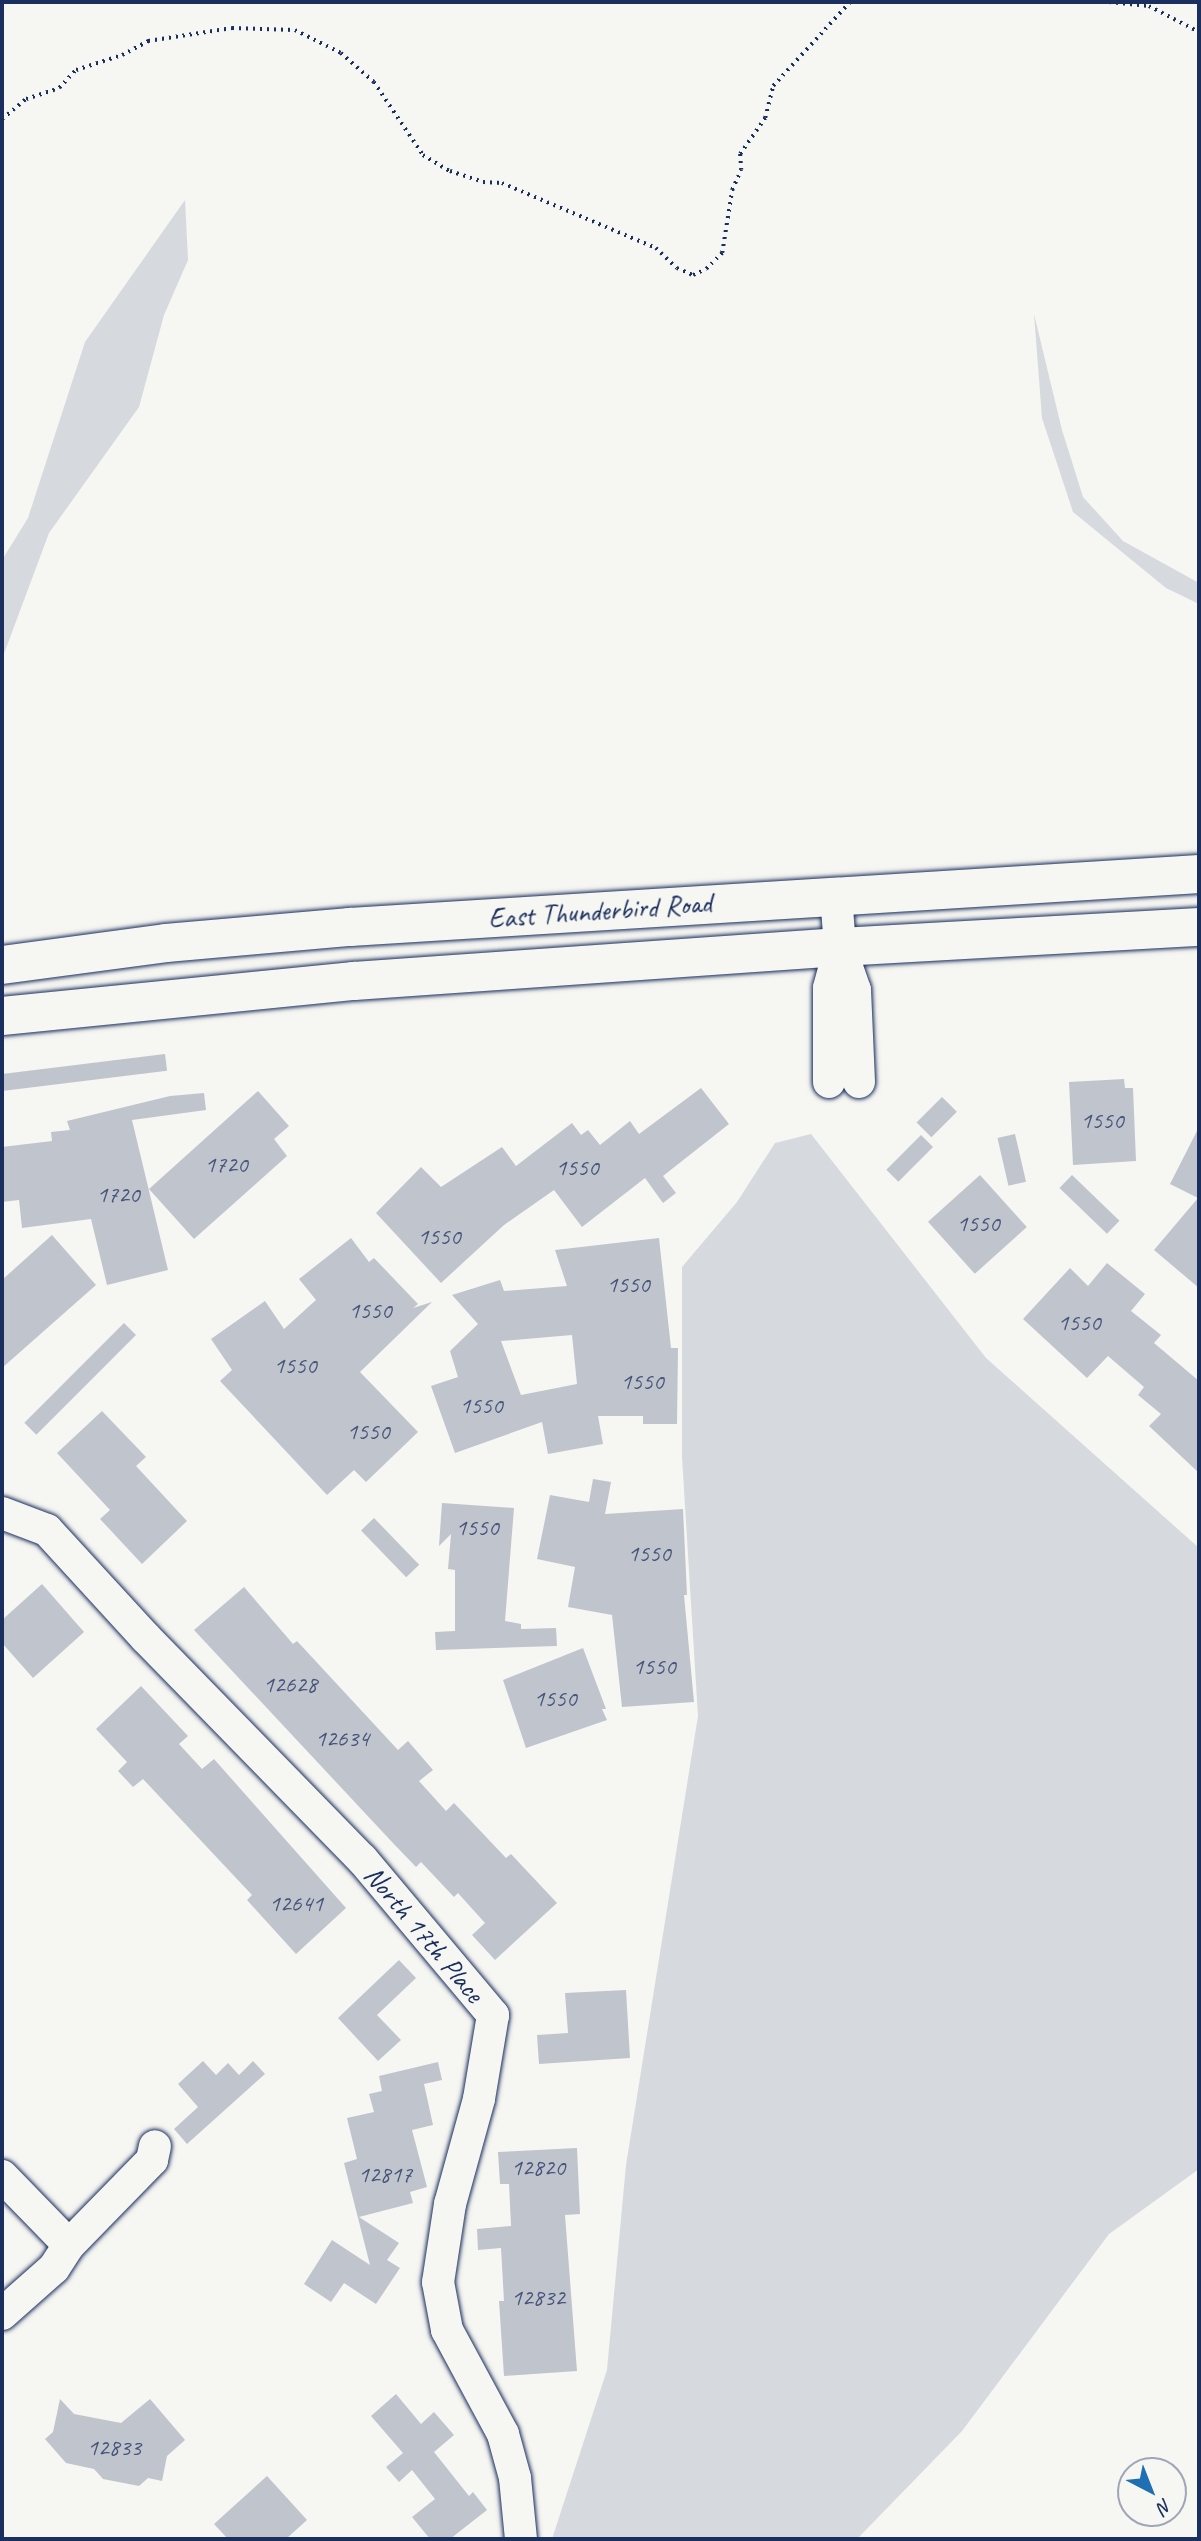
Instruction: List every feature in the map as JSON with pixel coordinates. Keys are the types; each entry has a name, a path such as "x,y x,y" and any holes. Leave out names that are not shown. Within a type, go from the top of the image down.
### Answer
{"main road":[{"name":"East Thunderbird Road","path":"2,965 166,943 350,927 1199,874"},
{"name":"East Thunderbird Road","path":"2,1016 354,981 840,947 1199,927"}],"street":[{"path":"836,895 840,947 855,990 844,1082"},
{"name":"North 17th Place","path":"2,1513 47,1530 62,1550 362,1859 493,2015 479,2099 450,2204 438,2282 447,2330 503,2434 515,2478 521,2539"},
{"path":"2,1533 37,1547 62,1550"},
{"path":"2,2314 54,2268 69,2245 152,2160 155,2146"},
{"path":"2,2176 69,2245"}],"path":[{"path":"2,119 26,99 59,88 76,70 122,55 148,41 232,28 295,30 341,53 374,82 423,155 441,166 483,182 502,183 553,203 656,248 677,268 693,275 706,270 722,253 732,190 741,170 740,154 765,118 774,86 850,2"},
{"path":"1109,2 1149,6 1199,32"}],"shaded area":[{"path":"185,200 188,260 164,315 139,407 49,533 2,659 2,560 28,518 85,342"},
{"path":"1034,314 1062,430 1083,497 1123,541 1199,583 1199,604 1166,588 1073,512 1042,418"},
{"path":"811,1134 986,1358 1199,1548 1199,2169 1109,2234 962,2431 857,2539 552,2539 607,2370 626,2165 698,1716 682,1457 682,1267 737,1202 775,1143"}],"building":[{"path":"165,1054 167,1071 4,1091 2,1074"},
{"path":"1124,1079 1125,1088 1133,1088 1136,1161 1073,1165 1069,1082"},
{"path":"701,1088 729,1124 663,1176 676,1193 663,1203 645,1178 582,1227 554,1190 504,1225 441,1283 376,1213 421,1167 441,1187 502,1147 516,1166 572,1123 581,1135 588,1130 600,1145 630,1121 639,1134"},
{"path":"258,1091 289,1126 274,1139 287,1156 194,1239 149,1189"},
{"path":"204,1093 206,1110 132,1120 168,1270 107,1285 91,1219 22,1228 19,1200 2,1202 2,1147 52,1141 51,1132 70,1130 67,1121 170,1096"},
{"path":"942,1097 957,1112 931,1137 917,1122"},
{"path":"1199,1127 1199,1288 1154,1250 1198,1198 1170,1184"},
{"path":"1015,1134 1026,1182 1008,1186 997,1138"},
{"path":"921,1135 933,1147 898,1182 886,1170"},
{"path":"980,1175 1027,1227 975,1274 928,1222"},
{"path":"1072,1175 1119,1221 1107,1234 1059,1188"},
{"path":"52,1235 96,1285 2,1368 2,1280"},
{"path":"351,1238 369,1262 374,1258 418,1304 413,1308 432,1302 360,1372 418,1432 366,1482 354,1470 327,1495 220,1381 232,1370 211,1339 265,1301 284,1329 316,1300 299,1279"},
{"path":"659,1238 671,1348 678,1348 677,1424 643,1424 643,1416 598,1416 603,1444 548,1454 542,1422 455,1453 431,1386 458,1377 450,1351 478,1324 452,1295 500,1280 504,1291 567,1286 555,1250","holes":["572,1335 577,1384 521,1395 501,1341"]},
{"path":"1107,1263 1145,1294 1131,1311 1161,1335 1154,1343 1199,1381 1199,1473 1149,1426 1161,1414 1138,1395 1144,1387 1108,1356 1087,1378 1023,1319 1070,1268 1088,1286"},
{"path":"124,1323 136,1335 36,1435 24,1423"},
{"path":"102,1411 146,1457 136,1466 187,1521 142,1564 100,1519 110,1510 57,1453"},
{"path":"593,1479 611,1482 605,1514 683,1509 687,1595 684,1595 694,1702 622,1707 612,1615 568,1607 575,1567 537,1559 550,1495 589,1502"},
{"path":"442,1503 514,1508 505,1621 521,1624 521,1629 556,1628 557,1646 436,1650 435,1632 455,1631 455,1570 448,1569 451,1534 439,1546"},
{"path":"374,1518 419,1565 406,1577 361,1531"},
{"path":"42,1584 84,1632 33,1678 2,1643 2,1620"},
{"path":"244,1587 293,1644 297,1641 398,1750 408,1741 433,1770 419,1781 446,1811 454,1803 506,1858 511,1854 557,1903 495,1960 472,1935 485,1923 458,1893 454,1897 421,1862 416,1867 194,1630"},
{"path":"583,1648 606,1709 602,1709 607,1720 526,1748 503,1680"},
{"path":"141,1686 188,1736 179,1744 202,1769 214,1759 346,1908 296,1954 247,1900 252,1895 143,1779 133,1787 118,1771 127,1762 96,1729"},
{"path":"399,1960 416,1978 377,2015 401,2040 378,2061 338,2018"},
{"path":"626,1990 630,2058 539,2064 537,2035 568,2033 565,1993"},
{"path":"203,2061 216,2075 228,2063 239,2075 253,2061 265,2074 187,2144 174,2129 198,2107 178,2084"},
{"path":"438,2062 442,2080 424,2084 433,2125 412,2130 427,2187 410,2192 413,2203 359,2217 399,2243 387,2260 400,2268 376,2304 344,2283 331,2302 304,2284 332,2240 370,2265 344,2163 357,2159 347,2118 374,2112 369,2094 382,2091 379,2076"},
{"path":"577,2148 580,2214 565,2215 577,2371 504,2376 499,2301 504,2301 501,2248 478,2250 477,2229 511,2226 509,2184 500,2184 498,2152"},
{"path":"396,2394 421,2424 434,2412 454,2435 434,2452 469,2496 473,2492 487,2510 450,2539 430,2539 412,2517 435,2499 412,2470 399,2482 386,2467 403,2453 371,2416"},
{"path":"60,2399 74,2414 121,2423 150,2399 185,2440 167,2456 162,2481 148,2478 139,2486 103,2479 94,2469 66,2463 45,2439 53,2432"},
{"path":"267,2476 307,2520 286,2539 228,2539 214,2524"}]}
